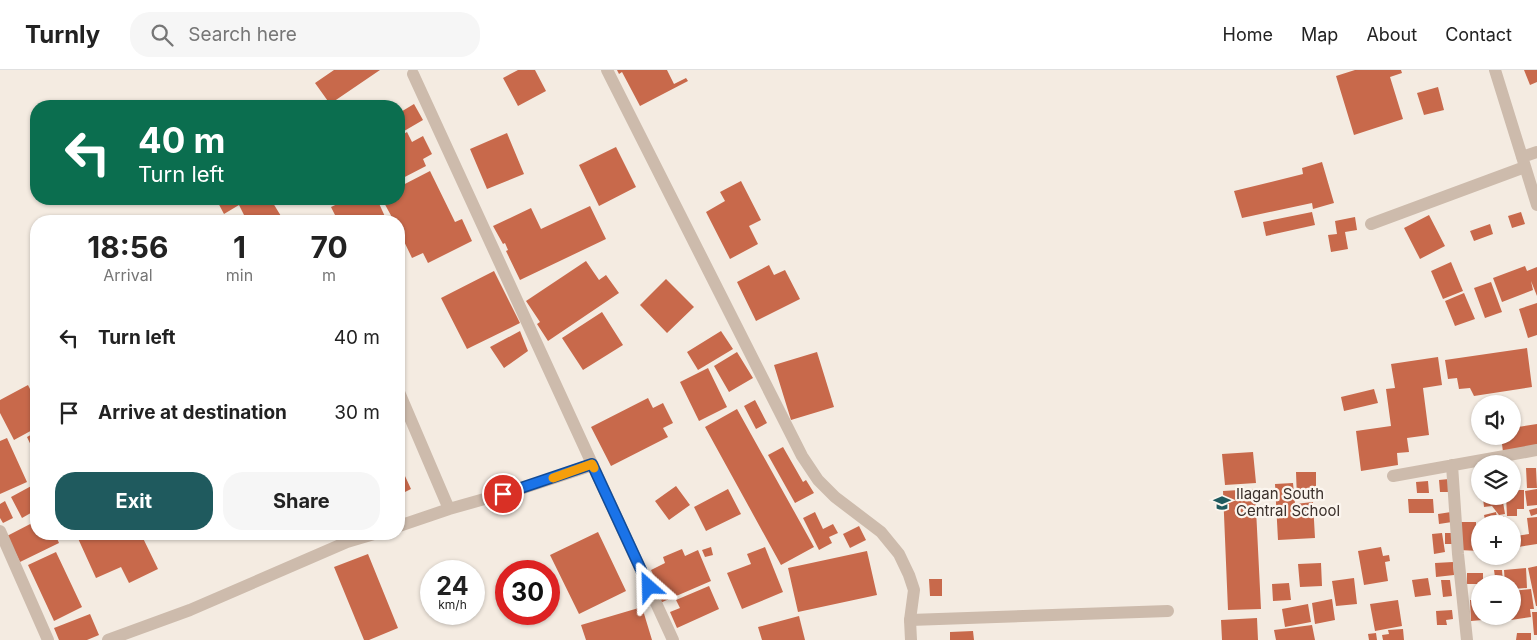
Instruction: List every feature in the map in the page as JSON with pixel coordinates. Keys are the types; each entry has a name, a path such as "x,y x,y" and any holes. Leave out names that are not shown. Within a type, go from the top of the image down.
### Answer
{"street":[{"path":"607,70 802,456 818,480 835,497 881,532 899,554 910,575 914,590 910,620 911,640"},
{"path":"1495,70 1537,205"},
{"path":"414,74 673,640"},
{"path":"1371,224 1524,162 1537,152"},
{"path":"405,406 449,509"},
{"path":"1393,476 1537,450"},
{"path":"405,524 449,509 520,490 592,464"},
{"path":"1452,465 1458,554 1468,640"},
{"path":"0,531 48,640"},
{"path":"108,640 190,610 354,540"},
{"path":"910,620 1168,611"}],"building":[{"path":"334,70 380,70 336,100 327,100 315,83"},
{"path":"518,70 535,70 546,91 518,106 503,78"},
{"path":"617,70 667,70 674,84 686,78 688,81 640,106 622,72 619,74"},
{"path":"1355,70 1401,70 1402,73 1390,77 1403,119 1354,135 1336,76"},
{"path":"1524,70 1537,70 1537,82 1530,85"},
{"path":"1438,87 1444,110 1424,115 1417,93"},
{"path":"414,104 423,120 405,130 405,109"},
{"path":"407,132 412,142 423,136 432,154 423,159 426,166 405,177 405,133"},
{"path":"507,133 524,174 487,189 470,149"},
{"path":"616,147 636,187 599,206 579,165"},
{"path":"1322,162 1334,203 1313,209 1312,203 1242,218 1234,191 1303,174 1302,168"},
{"path":"430,171 455,222 462,219 472,241 428,263 423,253 412,258 405,243 405,215 391,215 385,205 405,205 405,184"},
{"path":"741,181 761,220 749,226 758,244 730,259 706,212 725,201 720,192"},
{"path":"219,205 239,205 224,214"},
{"path":"239,205 274,205 280,215 244,215"},
{"path":"335,205 380,205 384,215 335,215 331,207"},
{"path":"590,206 606,239 520,280 506,251 508,250 505,243 503,244 493,226 531,208 541,229"},
{"path":"1312,212 1315,225 1266,236 1263,222"},
{"path":"1521,212 1525,224 1512,228 1508,216"},
{"path":"1429,215 1445,246 1420,259 1404,228"},
{"path":"1355,217 1357,230 1345,232 1348,249 1331,252 1328,235 1337,234 1335,221"},
{"path":"1490,224 1493,234 1474,241 1470,231"},
{"path":"586,261 599,280 606,275 619,293 548,341 537,324 540,322 526,301"},
{"path":"1451,262 1463,291 1443,299 1431,271"},
{"path":"769,265 774,275 785,270 800,299 756,321 737,282"},
{"path":"1525,266 1527,271 1537,267 1537,296 1531,281 1533,290 1502,302 1493,278"},
{"path":"494,271 520,323 467,349 441,298"},
{"path":"666,279 694,307 667,333 640,305"},
{"path":"1491,282 1502,312 1485,318 1474,288"},
{"path":"1464,293 1475,319 1455,326 1445,301"},
{"path":"1537,303 1537,335 1528,338 1519,309"},
{"path":"602,312 623,345 583,370 562,338"},
{"path":"520,331 528,351 504,368 490,347"},
{"path":"721,331 733,349 698,370 687,352"},
{"path":"1527,348 1532,387 1474,395 1470,388 1459,389 1457,378 1448,379 1445,360"},
{"path":"737,352 753,378 729,392 714,366"},
{"path":"817,352 834,407 791,420 774,365"},
{"path":"1438,357 1442,385 1423,388 1429,435 1407,438 1409,452 1397,453 1398,465 1361,471 1356,431 1391,426 1386,389 1395,388 1391,364"},
{"path":"708,368 727,407 699,421 680,382"},
{"path":"28,385 30,389 30,431 14,440 0,413 0,400"},
{"path":"1374,389 1378,403 1344,411 1341,397"},
{"path":"648,398 653,408 663,403 673,423 663,428 668,437 611,466 591,427"},
{"path":"755,400 767,423 756,429 744,406"},
{"path":"737,409 814,547 781,565 705,427"},
{"path":"1537,424 1537,446 1503,452 1502,445 1521,445 1521,427"},
{"path":"7,438 27,482 0,494 0,441"},
{"path":"783,447 803,482 806,480 814,493 795,503 768,455"},
{"path":"1253,452 1256,483 1225,485 1222,454"},
{"path":"1526,468 1536,468 1537,488 1527,488"},
{"path":"1296,472 1316,472 1316,498 1297,499"},
{"path":"405,476 411,489 405,492"},
{"path":"1449,479 1450,492 1440,492 1439,480"},
{"path":"1428,481 1429,493 1417,493 1416,482"},
{"path":"1293,483 1295,504 1313,502 1315,538 1278,540 1275,484"},
{"path":"676,486 690,505 669,520 655,501"},
{"path":"30,487 30,513 22,518 11,497"},
{"path":"728,489 741,514 706,531 694,507"},
{"path":"1255,489 1261,609 1228,610 1223,491"},
{"path":"1537,489 1537,505 1527,506 1525,491"},
{"path":"1521,490 1524,490 1524,509 1517,509 1517,515 1507,515 1506,505 1521,505"},
{"path":"1408,499 1433,499 1434,513 1409,513"},
{"path":"5,501 13,518 3,523 0,518 0,504"},
{"path":"1484,505 1504,505 1505,514 1499,515 1492,506 1484,507"},
{"path":"1537,508 1537,514 1531,516 1529,510"},
{"path":"815,512 823,529 833,524 838,533 829,537 832,543 819,550 803,518"},
{"path":"1451,512 1452,522 1439,524 1438,514"},
{"path":"1496,512 1497,515 1484,515"},
{"path":"1537,517 1537,544 1521,547 1521,535 1529,534 1527,518"},
{"path":"1460,522 1471,522 1471,551 1459,550"},
{"path":"30,524 30,540 58,540 59,543 20,562 7,536"},
{"path":"859,526 866,540 850,548 843,534"},
{"path":"598,532 626,591 579,614 560,575 560,560 552,560 550,555"},
{"path":"1442,533 1445,552 1434,554 1432,534"},
{"path":"1445,533 1452,533 1452,544 1445,544"},
{"path":"79,540 144,540 158,569 129,583 121,567 96,578"},
{"path":"711,547 713,555 705,557 702,550"},
{"path":"765,547 783,592 742,609 727,573 751,564 747,554"},
{"path":"1381,547 1383,556 1389,555 1390,561 1385,562 1388,581 1364,585 1358,551"},
{"path":"682,549 685,556 698,550 711,581 660,603 654,589 659,587 651,570 665,563 663,557"},
{"path":"867,551 877,595 798,612 788,568"},
{"path":"56,552 82,607 54,621 28,565"},
{"path":"368,554 398,628 369,640 364,640 334,567"},
{"path":"1453,562 1454,575 1436,577 1435,563"},
{"path":"1321,563 1322,586 1300,587 1298,564"},
{"path":"1537,566 1537,606 1536,606 1528,568"},
{"path":"1526,568 1527,588 1521,588 1521,575 1504,575 1504,570"},
{"path":"1494,570 1502,570 1502,575 1495,575"},
{"path":"1467,573 1483,573 1483,575 1471,575 1471,584 1467,584"},
{"path":"1354,578 1357,604 1336,606 1332,581"},
{"path":"1428,578 1431,595 1415,597 1412,580"},
{"path":"929,579 942,579 942,596 930,596"},
{"path":"1441,580 1450,580 1452,596 1443,597"},
{"path":"1289,583 1291,600 1273,601 1272,584"},
{"path":"709,586 719,609 677,628 670,612 680,608 676,600"},
{"path":"1531,589 1534,609 1530,609 1531,617 1521,618 1521,590"},
{"path":"1332,599 1335,620 1315,624 1312,603"},
{"path":"1398,600 1402,626 1375,631 1370,604"},
{"path":"1308,604 1311,622 1285,627 1282,609"},
{"path":"642,607 652,640 586,640 581,625"},
{"path":"1452,610 1453,619 1446,620 1447,625 1437,625 1436,611"},
{"path":"1532,612 1537,612 1537,635 1534,635"},
{"path":"90,614 99,635 87,640 59,640 54,628"},
{"path":"799,616 805,640 762,640 758,627"},
{"path":"1257,618 1258,640 1222,640 1221,620"},
{"path":"1312,625 1315,640 1276,640 1274,630"},
{"path":"1403,629 1404,640 1383,640 1382,635 1389,634 1388,630"},
{"path":"973,631 974,640 950,640 950,632"},
{"path":"1376,633 1377,640 1369,640 1368,634"},
{"path":"1517,633 1531,633 1531,640 1516,640"}],"slow traffic":[{"path":"553,478 592,464 594,468"}],"place":[{"name":"Ilagan South Central School","path":"1222,503"}],"route":[{"path":"503,494 520,490 592,464 649,587"}]}
